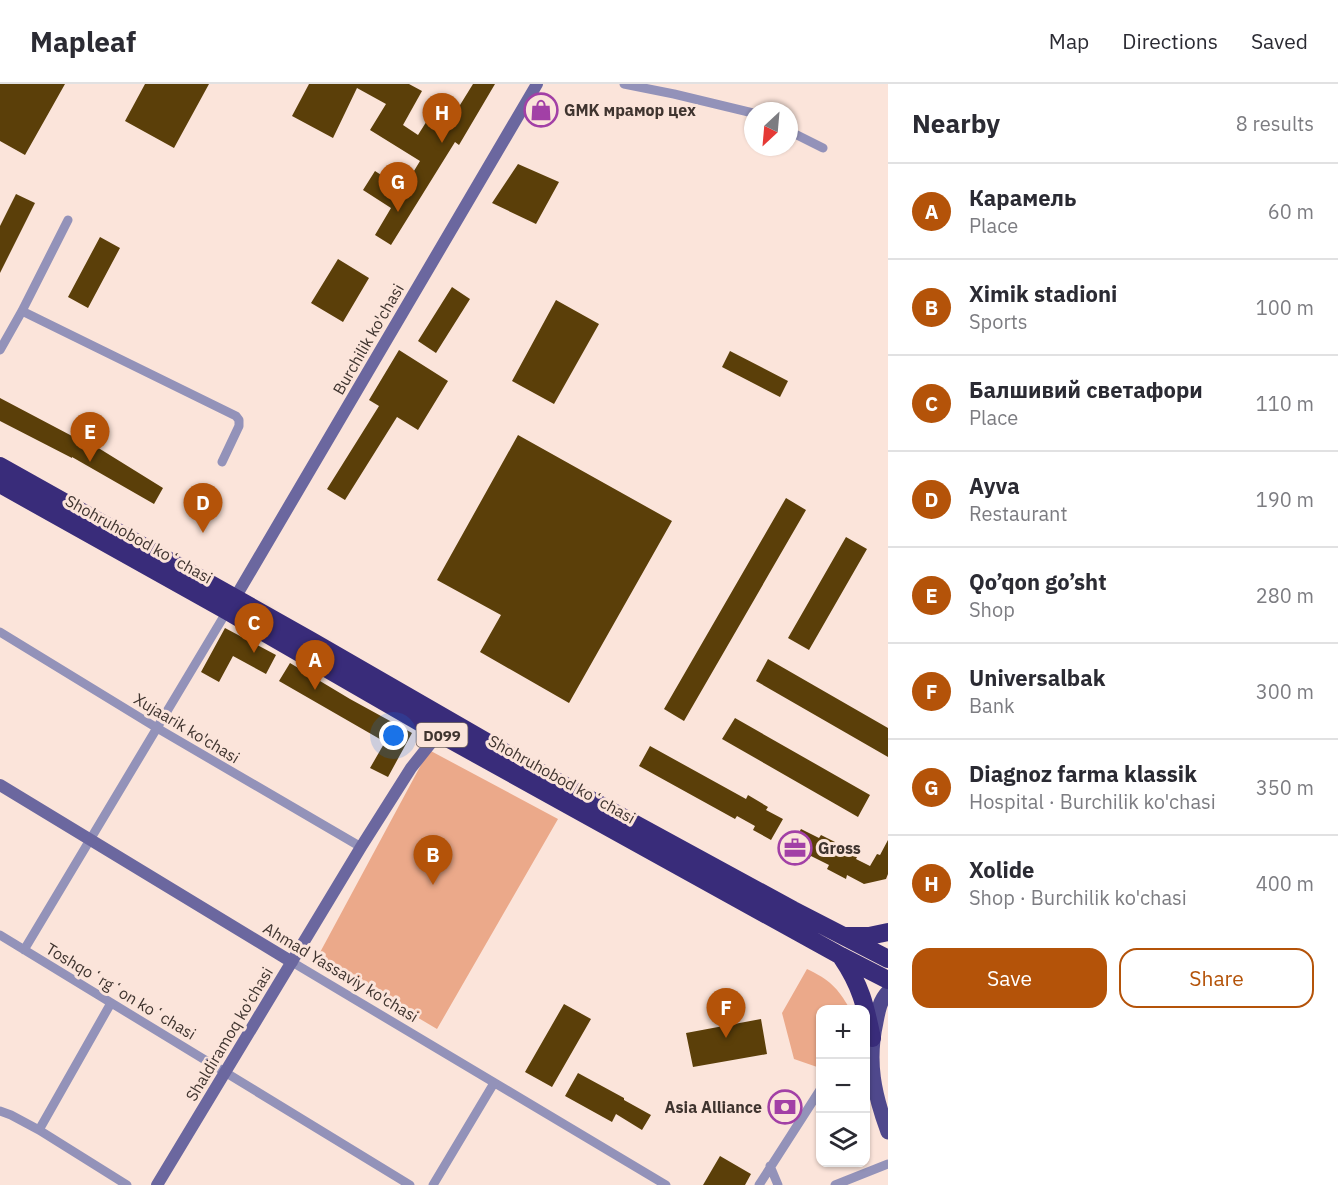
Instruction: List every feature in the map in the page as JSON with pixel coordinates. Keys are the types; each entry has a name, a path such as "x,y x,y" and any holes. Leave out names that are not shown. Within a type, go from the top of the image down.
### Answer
{"highway":[{"name":"Shohruhobod koʻchasi","path":"0,466 231,605 888,981"},
{"name":"Shohruhobod koʻchasi","path":"0,484 231,605"},
{"name":"Shohruhobod koʻchasi","path":"443,727 554,780 888,959"},
{"path":"843,936 869,936 888,932"},
{"path":"841,956 854,975 863,998 872,1038"}],"main road":[{"path":"888,992 882,998 872,1038 871,1069 871,1094 888,1132"}],"street":[{"name":"Burchilik ko'chasi","path":"231,605 537,84"},
{"path":"624,84 744,111"},
{"path":"798,135 824,148"},
{"path":"0,350 68,220"},
{"path":"22,311 236,416 239,426 222,462"},
{"path":"24,950 231,605"},
{"name":"Xujaarik ko'chasi","path":"0,632 157,728 361,847"},
{"name":"Shaldiramoq ko'chasi","path":"157,1185 361,847 411,768 443,727"},
{"name":"Ahmad Yassaviy ko'chasi","path":"0,785 666,1185"},
{"name":"Toshqoʻrgʻon koʻchasi","path":"0,936 410,1185"},
{"path":"39,1130 111,1003"},
{"path":"433,1185 494,1083"},
{"path":"759,1185 816,1096"},
{"path":"0,1112 11,1115 39,1130 127,1185"},
{"path":"835,1185 888,1164"},
{"path":"770,1166 778,1185"}],"shaded area":[{"path":"429,750 558,819 437,1029 317,958"},
{"path":"807,969 832,985 847,1005 816,1005 816,1067 794,1059 782,1013"}],"building":[{"path":"0,84 65,84 25,155 0,141"},
{"path":"145,84 209,84 174,148 125,121"},
{"path":"309,84 409,84 422,91 403,125 418,135 435,108 452,118 473,84 495,84 459,145 455,142 391,245 375,235 391,208 363,190 375,171 403,189 420,161 370,130 386,104 357,88 333,138 292,116"},
{"path":"518,164 559,182 536,224 492,203"},
{"path":"16,194 35,203 0,273 0,226"},
{"path":"100,237 120,248 88,308 68,297"},
{"path":"338,259 369,278 343,322 311,303"},
{"path":"452,287 470,299 436,353 418,341"},
{"path":"556,300 599,324 554,404 512,381"},
{"path":"399,350 448,381 418,430 397,417 345,500 327,489 379,406 369,400"},
{"path":"730,351 788,381 780,397 722,367"},
{"path":"0,398 91,446 92,444 163,488 154,504 72,457 0,421"},
{"path":"518,435 672,521 569,703 480,652 501,615 437,580"},
{"path":"786,498 806,510 684,721 664,709"},
{"path":"846,537 867,549 809,650 788,638"},
{"path":"225,628 276,655 266,674 233,656 219,682 201,672"},
{"path":"768,659 888,728 888,757 756,681"},
{"path":"290,663 412,733 388,777 370,768 385,742 279,681"},
{"path":"735,718 870,795 858,817 722,739"},
{"path":"650,746 746,799 748,795 768,807 766,810 783,819 771,840 753,830 755,826 737,816 735,819 639,766"},
{"path":"801,829 819,838 821,835 841,845 840,848 870,866 877,854 880,855 888,840 886,879 864,884 847,875 846,879 827,869 829,865 811,856 809,859 790,849"},
{"path":"564,1004 591,1019 552,1087 525,1072"},
{"path":"761,1019 767,1054 693,1067 686,1033"},
{"path":"578,1073 651,1115 642,1130 616,1114 612,1122 565,1096"},
{"path":"720,1156 751,1174 745,1185 703,1185"}],"place":[{"name":"GMK мрамор цех","path":"541,110"},
{"name":"Xolide","path":"442,143"},
{"name":"Diagnoz farma klassik","path":"398,212"},
{"name":"Qo’qon go’sht","path":"90,462"},
{"name":"Ayva","path":"203,533"},
{"name":"Балшивий светафори","path":"254,653"},
{"name":"Карамель","path":"315,690"},
{"name":"Gross","path":"795,848"},
{"name":"Ximik stadioni","path":"433,885"},
{"name":"Universalbak","path":"726,1038"},
{"name":"Asia Alliance","path":"785,1107"}]}
